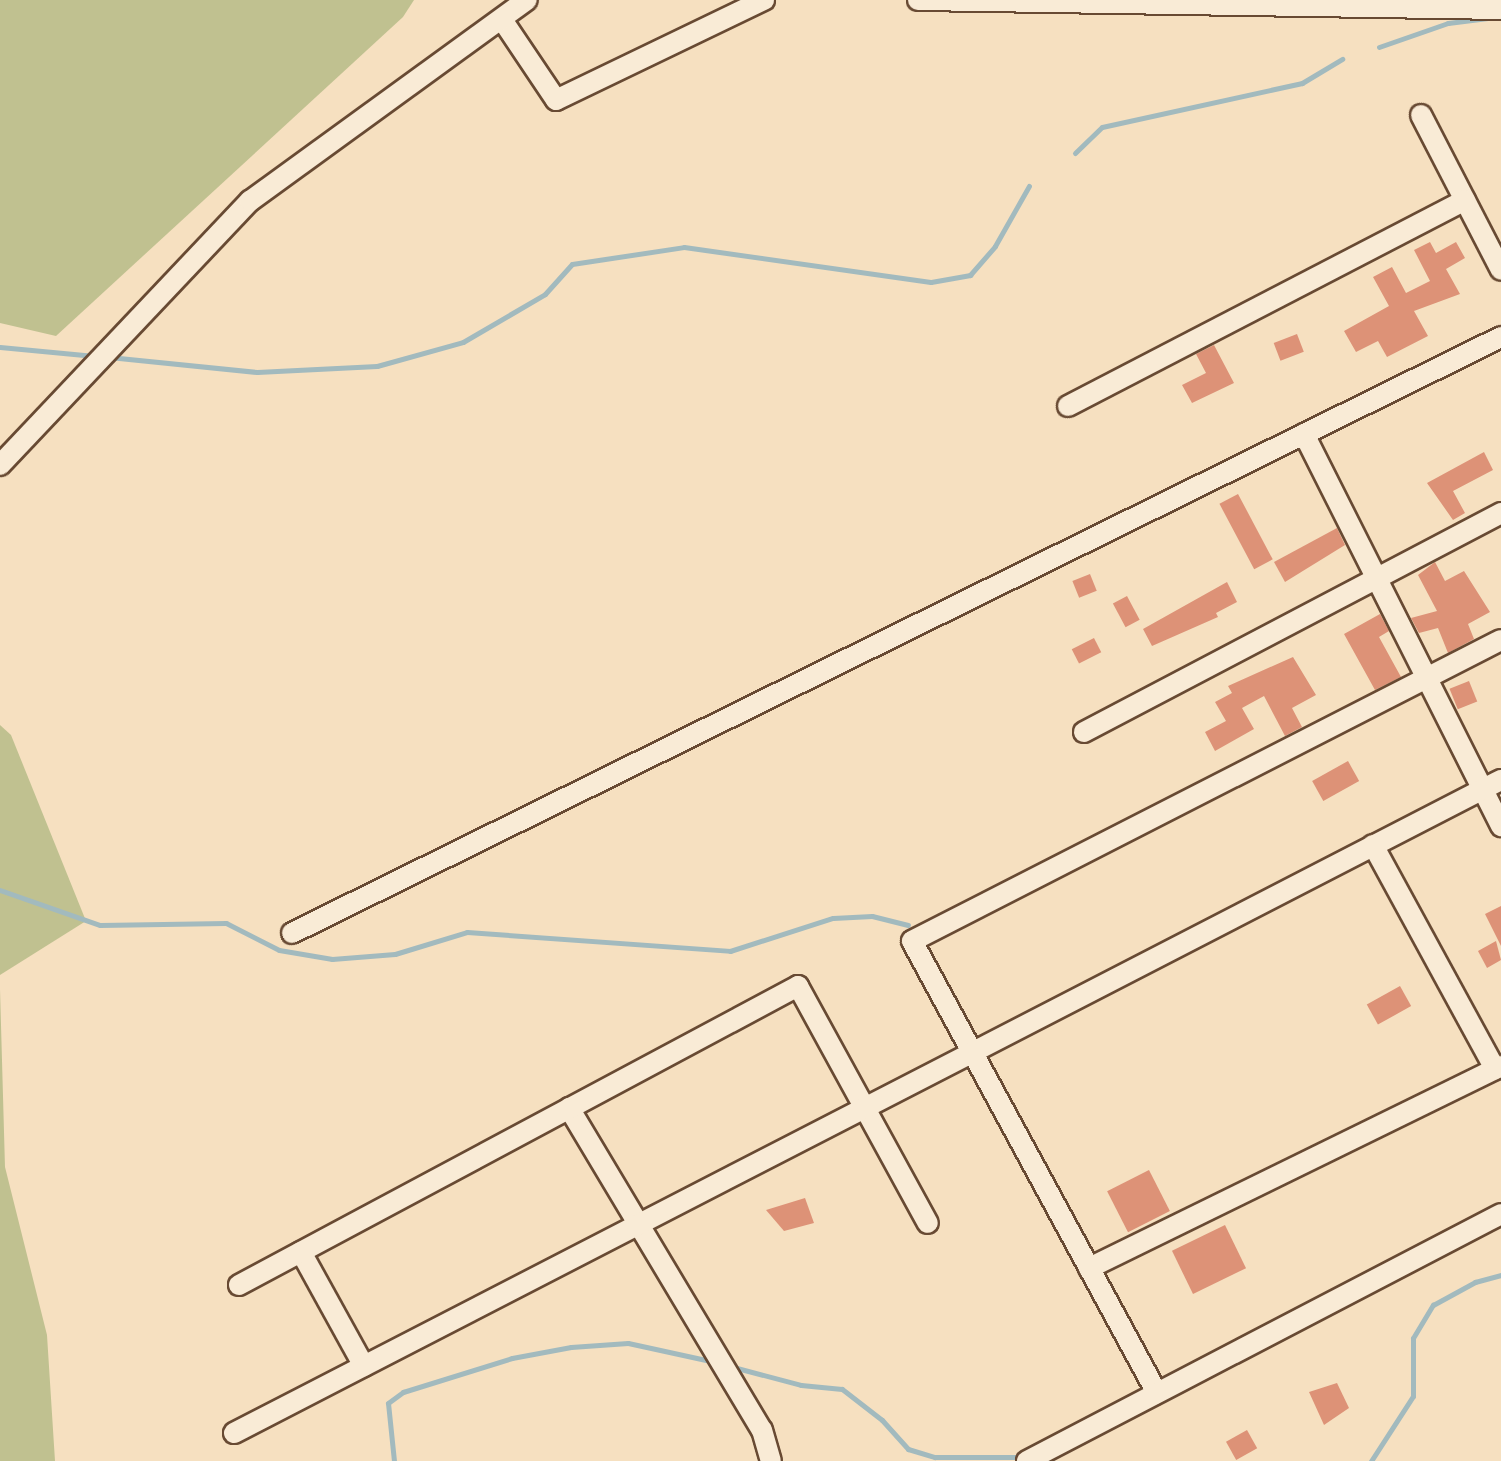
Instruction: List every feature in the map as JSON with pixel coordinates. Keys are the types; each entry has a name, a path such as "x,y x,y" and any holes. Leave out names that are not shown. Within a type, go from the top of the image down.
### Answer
{"street":[{"path":"0,465 250,201 503,21 527,0"},
{"path":"503,21 556,100 764,0"},
{"path":"918,0 1303,3 1501,9"},
{"path":"1421,115 1501,270"},
{"path":"1068,406 1465,200"},
{"path":"292,933 1501,337"},
{"path":"1304,434 1424,679 1501,826"},
{"path":"1084,732 1501,513"},
{"path":"1157,1393 912,941 1501,640"},
{"path":"234,1433 1501,780"},
{"path":"1089,1268 1498,1067 1373,845"},
{"path":"239,1285 798,986 928,1223"},
{"path":"569,1108 762,1430 771,1461"},
{"path":"1032,1460 1501,1214"},
{"path":"301,1252 364,1366"}],"green space":[{"path":"0,0 414,0 403,17 56,336 0,323"},
{"path":"0,725 11,735 86,921 0,975"},
{"path":"0,989 5,1167 47,1335 55,1461 0,1461"}],"building":[{"path":"1430,242 1436,253 1456,242 1465,258 1446,269 1460,294 1414,311 1428,336 1387,357 1378,341 1356,352 1344,331 1389,306 1373,277 1392,267 1406,293 1430,281 1414,250"},
{"path":"1297,334 1304,352 1280,361 1274,343"},
{"path":"1214,345 1234,383 1192,403 1182,385 1206,373 1196,354"},
{"path":"1484,452 1493,470 1453,491 1465,513 1453,520 1427,483"},
{"path":"1238,494 1273,559 1254,569 1219,504"},
{"path":"1337,528 1345,545 1285,582 1274,562"},
{"path":"1435,562 1445,581 1464,571 1490,612 1468,624 1474,639 1448,653 1438,628 1419,633 1411,618 1437,611 1418,575"},
{"path":"1090,574 1097,591 1079,598 1072,581"},
{"path":"1227,582 1237,602 1216,613 1218,617 1152,646 1143,629"},
{"path":"1127,596 1140,620 1126,627 1113,604"},
{"path":"1380,614 1389,631 1379,637 1401,677 1375,690 1344,634"},
{"path":"1094,638 1101,652 1079,664 1072,649"},
{"path":"1293,657 1316,695 1292,708 1302,727 1285,736 1264,696 1242,708 1254,729 1215,751 1205,732 1226,721 1215,702 1232,693 1228,686"},
{"path":"1469,681 1477,701 1458,709 1450,689"},
{"path":"1348,761 1359,781 1323,801 1312,781"},
{"path":"1501,906 1501,946 1485,914"},
{"path":"1496,941 1501,960 1487,968 1478,951"},
{"path":"1400,986 1411,1006 1378,1025 1367,1004"},
{"path":"1149,1170 1170,1211 1128,1232 1107,1191"},
{"path":"805,1198 814,1223 784,1231 766,1210"},
{"path":"1225,1225 1246,1268 1193,1294 1172,1251"},
{"path":"1337,1383 1349,1408 1324,1425 1309,1392"},
{"path":"1247,1430 1257,1448 1236,1460 1226,1442"}],"waterway":[{"path":"1379,47 1448,23 1488,18"},
{"path":"1075,153 1102,127 1302,83 1342,59"},
{"path":"109,357 257,372 377,366 463,342 545,294 572,264 684,247 931,282 970,275 995,246 1029,186"},
{"path":"0,347 95,356"},
{"path":"0,890 100,925 226,923 279,950 332,959 395,954 467,932 730,951 833,918 872,916 908,925"},
{"path":"1371,1461 1413,1396 1413,1338 1433,1305 1475,1282 1501,1275"},
{"path":"394,1461 388,1403 403,1392 512,1358 571,1347 628,1343 715,1362"},
{"path":"733,1367 801,1385 842,1389 882,1420 908,1449 935,1457 1023,1457"}]}
